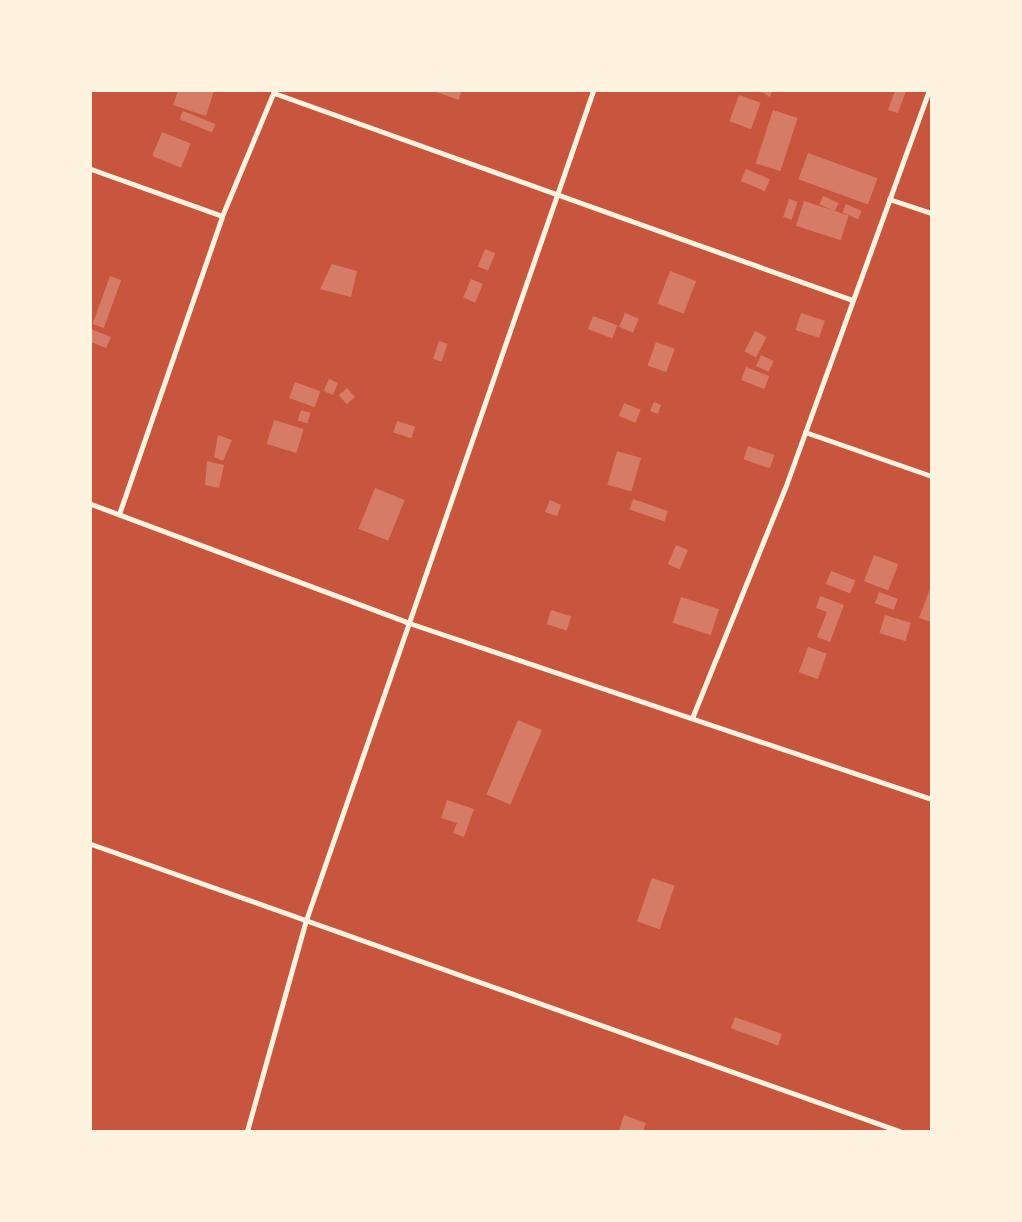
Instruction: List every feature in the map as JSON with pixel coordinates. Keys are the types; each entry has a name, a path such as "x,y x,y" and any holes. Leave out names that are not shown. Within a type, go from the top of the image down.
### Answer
{"street":[{"path":"247,1131 304,923 406,622 593,91"},
{"path":"692,718 806,432 852,300 929,91"},
{"path":"119,514 222,216 274,92 852,300"},
{"path":"91,169 222,216"},
{"path":"890,199 931,213"},
{"path":"806,432 931,476"},
{"path":"91,504 406,622 931,799"},
{"path":"91,844 304,923 899,1131"}],"building":[{"path":"178,91 214,91 206,116 173,105"},
{"path":"433,91 461,91 459,100"},
{"path":"760,91 772,91 770,97"},
{"path":"895,91 906,91 898,113 888,110"},
{"path":"739,95 761,103 751,129 729,121"},
{"path":"773,110 798,118 780,171 756,163"},
{"path":"183,111 215,124 212,132 180,119"},
{"path":"162,132 191,144 181,168 152,156"},
{"path":"808,153 878,178 868,205 798,179"},
{"path":"746,169 770,179 765,191 741,181"},
{"path":"823,196 839,203 835,211 819,204"},
{"path":"789,199 798,202 792,220 783,217"},
{"path":"804,201 849,216 841,240 796,226"},
{"path":"846,204 862,211 858,219 842,212"},
{"path":"485,249 495,253 488,271 478,267"},
{"path":"332,264 357,271 351,297 320,289"},
{"path":"670,271 696,281 684,314 657,304"},
{"path":"110,276 121,280 104,328 93,324"},
{"path":"471,279 483,284 475,302 463,297"},
{"path":"625,313 639,319 633,333 619,327"},
{"path":"801,313 825,321 819,338 795,330"},
{"path":"593,316 617,325 612,338 588,329"},
{"path":"91,329 111,337 106,348 91,342"},
{"path":"755,331 767,337 756,357 745,351"},
{"path":"439,341 448,344 442,362 433,359"},
{"path":"656,342 675,349 666,372 647,365"},
{"path":"761,355 774,361 769,372 756,366"},
{"path":"746,367 769,376 764,389 741,380"},
{"path":"329,379 338,383 333,395 324,391"},
{"path":"295,382 320,391 315,407 289,398"},
{"path":"347,388 355,397 347,404 339,395"},
{"path":"654,402 661,405 658,414 650,411"},
{"path":"624,403 641,410 635,423 619,416"},
{"path":"301,410 311,413 307,423 298,421"},
{"path":"274,420 304,429 296,453 267,444"},
{"path":"397,421 415,427 411,438 393,432"},
{"path":"218,435 232,440 223,461 214,457"},
{"path":"748,446 774,455 770,468 743,459"},
{"path":"617,451 641,458 631,492 607,485"},
{"path":"207,461 224,465 219,488 205,485"},
{"path":"375,488 405,500 388,541 359,529"},
{"path":"633,499 668,511 664,521 629,509"},
{"path":"550,500 561,505 557,516 545,512"},
{"path":"676,545 688,550 680,569 668,564"},
{"path":"874,555 898,564 888,590 864,581"},
{"path":"831,571 855,580 850,593 826,584"},
{"path":"931,586 931,622 919,618"},
{"path":"879,592 898,599 894,610 875,603"},
{"path":"820,596 844,605 830,642 817,637 827,612 816,608"},
{"path":"681,597 719,609 711,635 673,623"},
{"path":"551,610 571,616 567,630 547,624"},
{"path":"885,615 911,623 905,641 879,633"},
{"path":"808,647 827,654 818,679 799,672"},
{"path":"518,720 542,730 510,805 486,795"},
{"path":"447,800 474,809 464,837 453,833 457,823 441,818"},
{"path":"652,878 675,886 660,929 637,921"},
{"path":"735,1017 782,1034 778,1045 731,1028"},
{"path":"624,1115 646,1123 643,1131 619,1131"}]}
